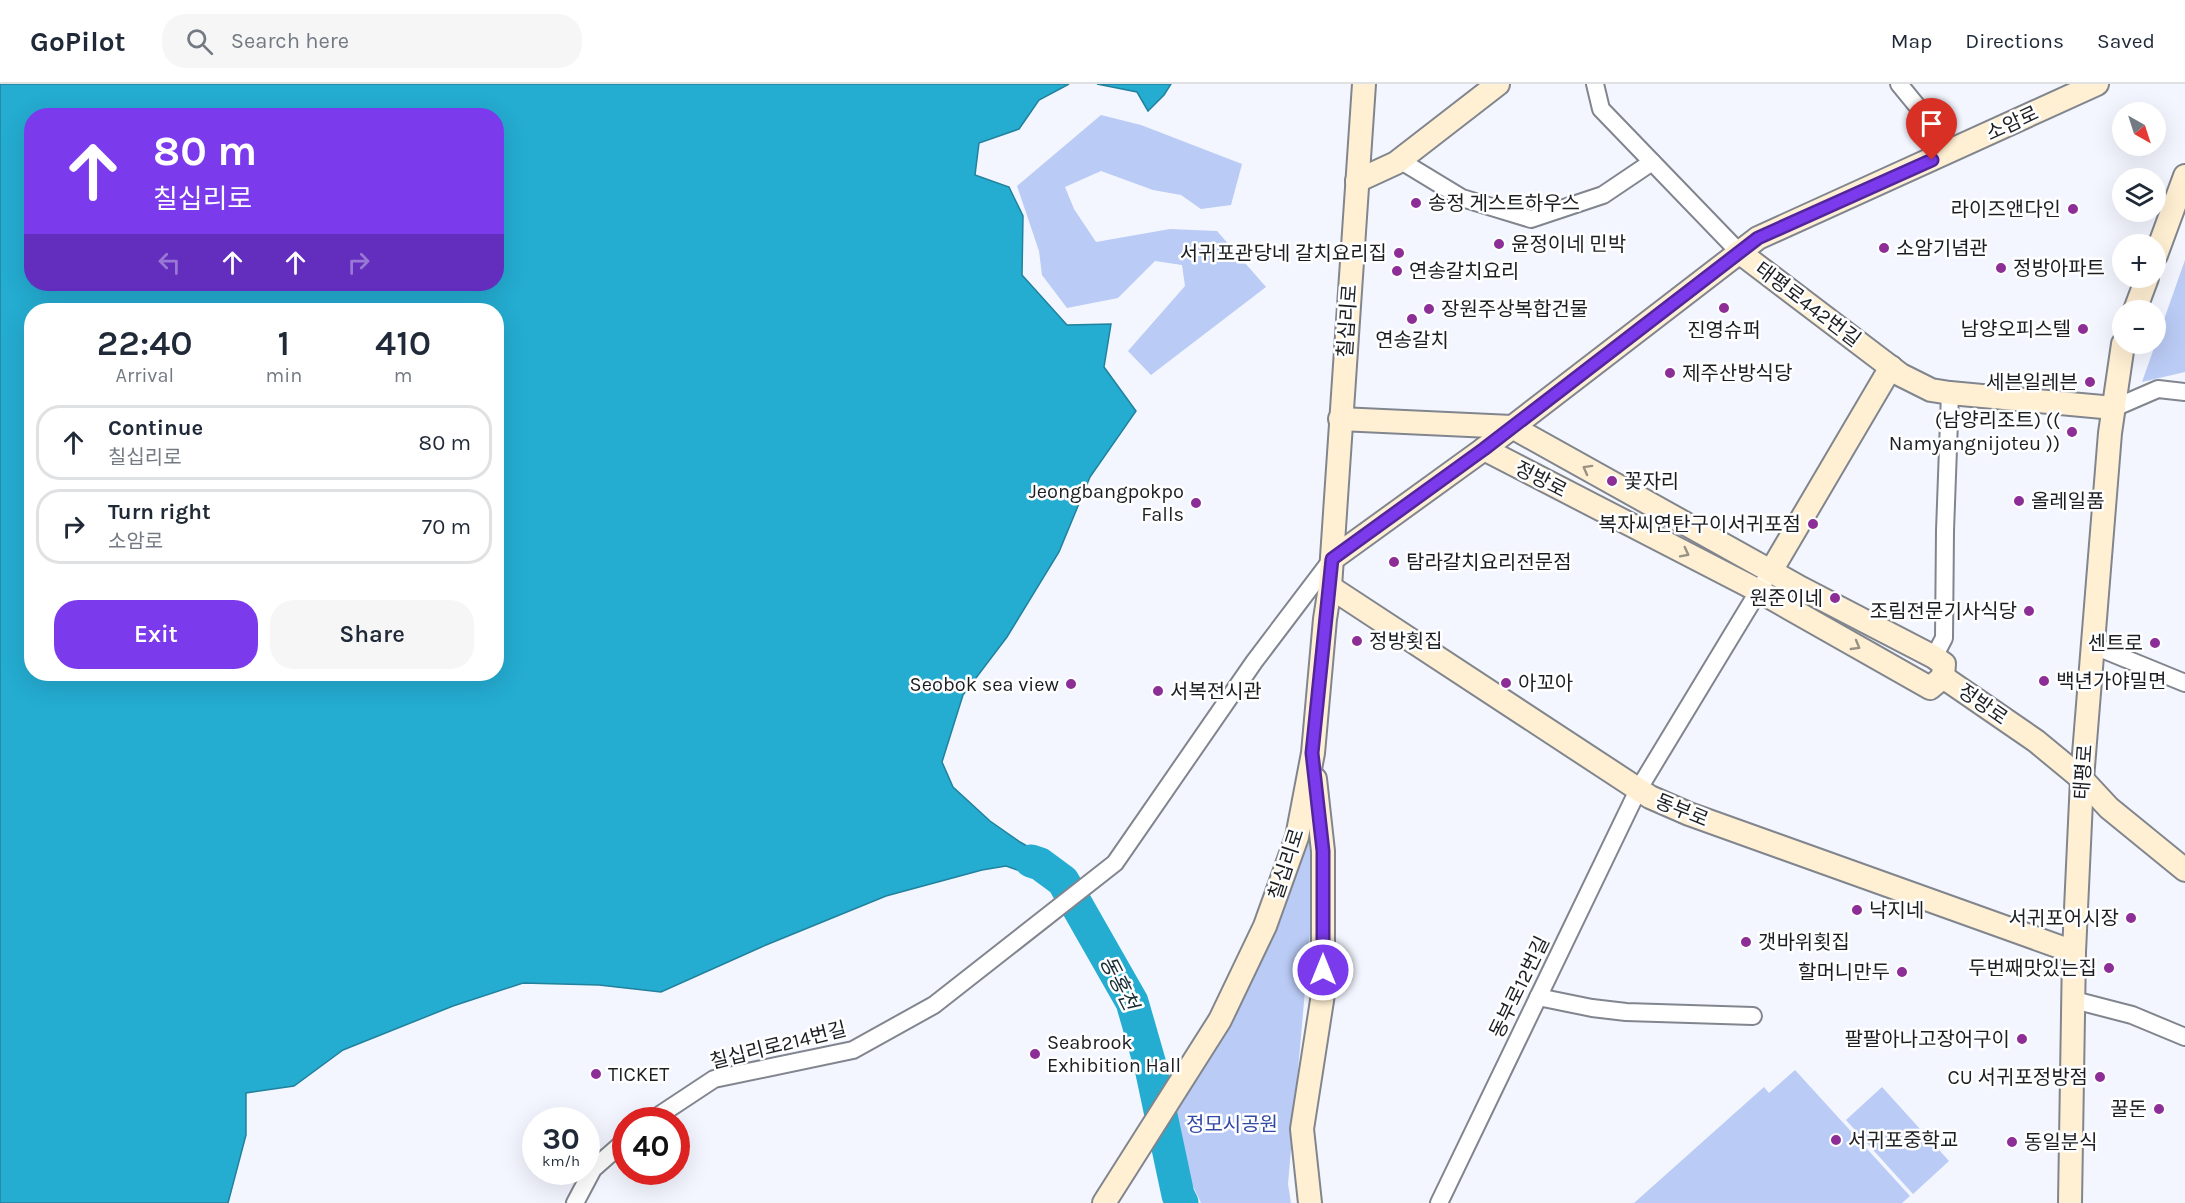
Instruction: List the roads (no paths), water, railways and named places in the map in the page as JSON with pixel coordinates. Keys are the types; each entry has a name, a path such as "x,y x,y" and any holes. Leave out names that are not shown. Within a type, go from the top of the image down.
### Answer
{"street":[{"name":"칠십리로","path":"1104,1203 1220,1020 1265,926 1297,837 1312,753 1330,587 1364,84"},
{"path":"1357,181 1396,163 1498,84"},
{"name":"태평로442번길","path":"1595,84 1601,109 1739,252 1901,375 1931,390 1950,393 2114,408"},
{"path":"1899,84 1954,150"},
{"name":"소암로","path":"1332,559 1484,449 1758,238 2097,84"},
{"path":"1402,158 1406,164 1462,198 1531,219 1603,195 1652,162"},
{"path":"2164,234 2185,176"},
{"name":"태평로","path":"2070,1203 2074,952 2082,779 2114,408 2122,354"},
{"path":"1638,790 1771,572 1891,367"},
{"path":"2114,408 2158,389 2185,392"},
{"path":"1938,667 1944,638 1950,393"},
{"path":"1341,419 1512,427"},
{"name":"정방로","path":"1512,427 1938,667 2036,741 2082,779 2109,808 2185,870"},
{"name":"정방로","path":"1484,449 1759,591 1930,688 1938,667"},
{"name":"칠십리로214번길","path":"672,1107 714,1079 853,1050 934,1005 1061,908 1115,863 1254,662 1332,559"},
{"name":"동부로","path":"1330,587 1638,790 1689,814 2074,952"},
{"path":"2092,645 2185,683"},
{"path":"1310,1203 1302,1129 1323,982 1323,851 1312,753"},
{"name":"동부로12번길","path":"1439,1203 1638,790"},
{"path":"1538,997 1626,1012 1753,1016"},
{"path":"2074,1000 2132,1015 2185,1037"},
{"path":"575,1203 593,1169 612,1152"}],"waterway":[{"name":"동홍천","path":"1031,861 1040,864 1063,881 1132,1002 1151,1068 1178,1195 1182,1203"}],"place":[{"name":"송정 게스트하우스","path":"1416,203"},
{"name":"라이즈앤다인","path":"2073,209"},
{"name":"윤정이네 민박","path":"1499,244"},
{"name":"소암기념관","path":"1884,248"},
{"name":"서귀포관당네 갈치요리집","path":"1399,253"},
{"name":"정방아파트","path":"2001,268"},
{"name":"연송갈치요리","path":"1397,271"},
{"name":"진영슈퍼","path":"1724,308"},
{"name":"장원주상복합건물","path":"1429,309"},
{"name":"연송갈치","path":"1412,319"},
{"name":"남양오피스텔","path":"2083,329"},
{"name":"제주산방식당","path":"1670,373"},
{"name":"세븐일레븐","path":"2090,382"},
{"name":"(남양리조트) (( Namyangnijoteu ))","path":"2072,432"},
{"name":"꽃자리","path":"1612,481"},
{"name":"올레일품","path":"2019,501"},
{"name":"Jeongbangpokpo Falls","path":"1196,503"},
{"name":"복자씨연탄구이서귀포점","path":"1813,524"},
{"name":"탐라갈치요리전문점","path":"1394,562"},
{"name":"원준이네","path":"1835,598"},
{"name":"조림전문기사식당","path":"2029,611"},
{"name":"정방횟집","path":"1357,641"},
{"name":"센트로","path":"2155,643"},
{"name":"백년가야밀면","path":"2044,681"},
{"name":"아꼬아","path":"1506,683"},
{"name":"Seobok sea view","path":"1071,684"},
{"name":"서복전시관","path":"1158,691"},
{"name":"낙지네","path":"1857,910"},
{"name":"서귀포어시장","path":"2131,918"},
{"name":"갯바위횟집","path":"1746,942"},
{"name":"두번째맛있는집","path":"2109,968"},
{"name":"할머니만두","path":"1902,972"},
{"name":"팔팔아나고장어구이","path":"2022,1039"},
{"name":"Seabrook Exhibition Hall","path":"1035,1054"},
{"name":"TICKET","path":"596,1074"},
{"name":"CU 서귀포정방점","path":"2100,1077"},
{"name":"꿀돈","path":"2159,1109"},
{"name":"서귀포중학교","path":"1836,1140"},
{"name":"동일분식","path":"2012,1142"}],"park label":[{"name":"정모시공원","path":"1232,1124"}]}
